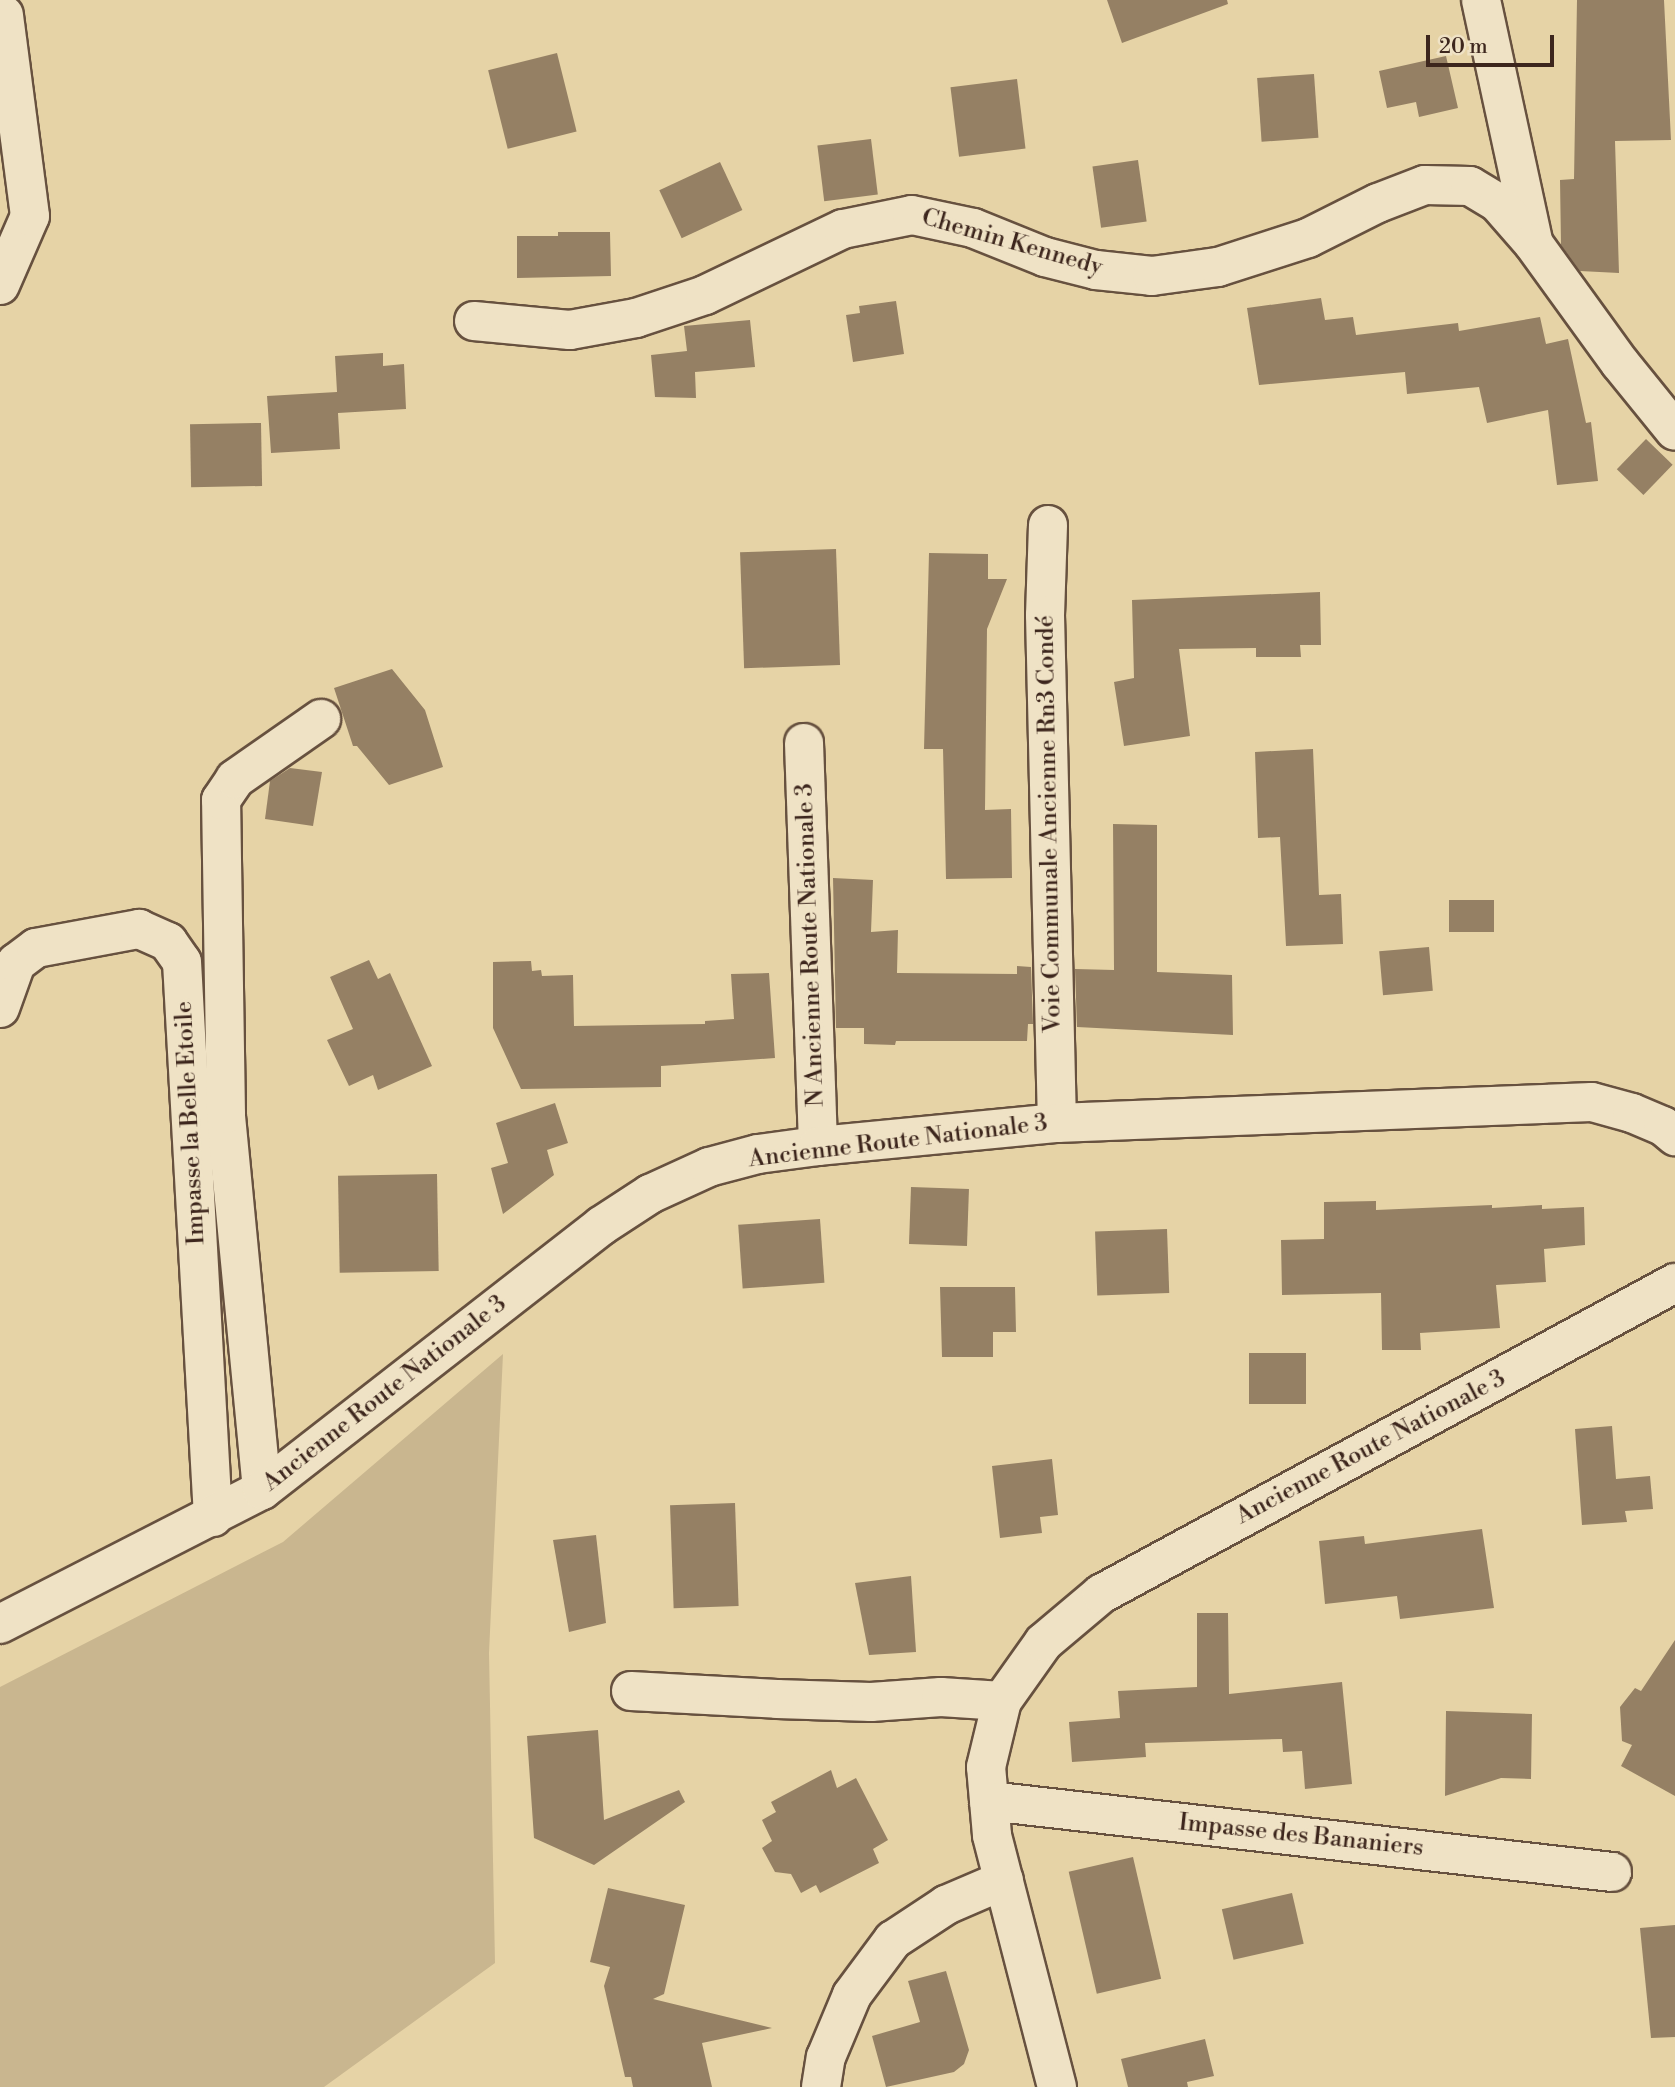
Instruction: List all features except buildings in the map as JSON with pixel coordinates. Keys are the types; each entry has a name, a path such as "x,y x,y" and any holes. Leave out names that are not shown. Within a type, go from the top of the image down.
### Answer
{"street":[{"name":"Chemin Kennedy","path":"1481,0 1533,243"},
{"path":"0,285 30,216 4,11"},
{"name":"Chemin Kennedy","path":"474,321 570,330 636,318 705,295 843,229 912,215 973,228 1045,257 1083,267 1152,276 1218,267 1308,238 1378,203 1425,185 1470,186 1498,203 1533,243 1620,363 1675,431"},
{"name":"Voie Communale Ancienne Rn3 Condé","path":"1048,525 1045,615 1057,1123"},
{"path":"262,1490 226,1114 221,800 235,779 321,719"},
{"name":"N Ancienne Route Nationale 3","path":"804,743 818,1146"},
{"name":"Impasse la Belle Etoile","path":"0,1009 16,963 36,948 139,929 168,942 181,962 213,1517"},
{"name":"Ancienne Route Nationale 3","path":"0,1625 262,1490 600,1226 650,1195 709,1167 758,1154 818,1146 1057,1123 1592,1102 1632,1113 1663,1126 1675,1136"},
{"name":"Ancienne Route Nationale 3","path":"1058,2087 992,1835 986,1767 1002,1701 1044,1642 1101,1594 1675,1283"},
{"path":"631,1690 871,1702 941,1697 1002,1701"},
{"name":"Impasse des Bananiers","path":"989,1801 1612,1872"},
{"path":"821,2087 826,2057 852,1995 893,1940 946,1905 1004,1881"}],"shaded area":[{"path":"503,1354 489,1653 495,1963 324,2087 0,2087 0,1687 283,1542"}]}
